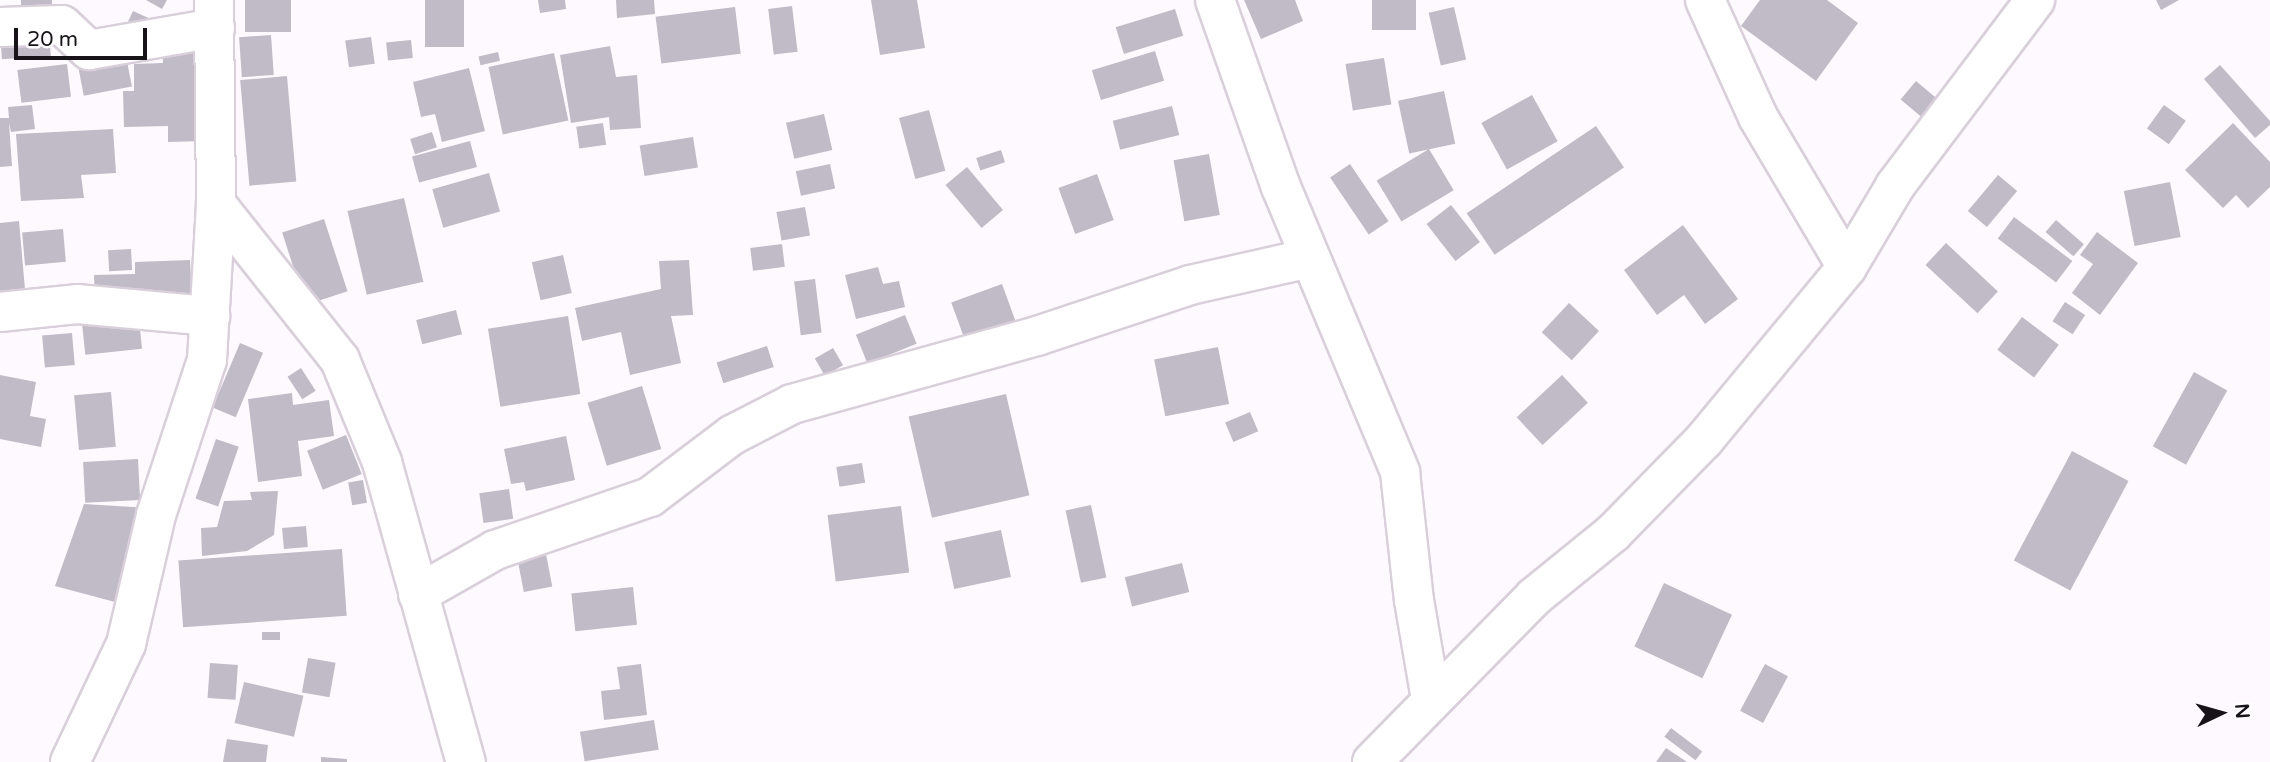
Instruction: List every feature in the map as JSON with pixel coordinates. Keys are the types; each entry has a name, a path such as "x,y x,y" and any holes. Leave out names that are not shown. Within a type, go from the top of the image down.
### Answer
{"street":[{"path":"1215,0 1281,187 1400,472 1415,600 1431,699"},
{"path":"1705,0 1758,117 1847,267"},
{"path":"1372,762 1534,597 1613,533 1704,440 1847,267 1895,186 2035,0"},
{"path":"0,27 62,25 89,50 214,14 216,204 206,360 156,515 125,645 70,762"},
{"path":"216,204 340,360 382,462 466,762"},
{"path":"418,594 495,550 650,497 732,435 792,404 1037,336 1190,285 1310,258"},
{"path":"0,312 77,304 210,316"}],"building":[{"path":"21,0 52,0 52,24 21,24"},
{"path":"146,0 167,0 162,9"},
{"path":"245,0 291,0 291,32 245,32"},
{"path":"425,0 464,0 464,47 425,47"},
{"path":"538,0 565,0 566,9 540,13"},
{"path":"616,0 654,0 655,14 617,18"},
{"path":"871,0 917,0 925,48 880,55"},
{"path":"1244,0 1295,0 1303,21 1261,39"},
{"path":"1372,0 1416,0 1416,30 1372,30"},
{"path":"1760,0 1827,0 1858,23 1816,81 1741,26"},
{"path":"2156,0 2179,0 2161,10"},
{"path":"792,6 798,52 774,55 768,9"},
{"path":"735,7 741,54 661,63 656,17"},
{"path":"1454,7 1466,60 1441,65 1429,13"},
{"path":"1175,9 1183,36 1124,54 1116,27"},
{"path":"133,11 153,20 125,28"},
{"path":"49,30 51,56 2,59 0,33"},
{"path":"271,35 274,75 242,77 239,37"},
{"path":"371,37 375,64 349,67 345,41"},
{"path":"411,40 413,58 388,61 386,43"},
{"path":"200,45 203,141 168,142 168,126 124,127 123,91 134,91 134,64 163,63 162,46"},
{"path":"610,46 616,77 637,75 641,128 610,130 609,117 571,123 560,55"},
{"path":"1155,51 1164,81 1101,100 1092,70"},
{"path":"498,52 500,61 481,65 479,56"},
{"path":"554,53 568,120 503,134 488,67"},
{"path":"126,56 132,86 84,96 78,65"},
{"path":"1384,58 1391,104 1353,111 1345,64"},
{"path":"67,64 71,97 21,103 17,70"},
{"path":"2220,65 2270,121 2270,125 2255,138 2204,79"},
{"path":"469,68 485,131 442,142 435,114 421,117 413,82"},
{"path":"287,76 296,182 249,186 240,80"},
{"path":"1916,81 1940,101 1924,119 1901,99"},
{"path":"1444,91 1455,144 1409,154 1398,101"},
{"path":"1532,95 1558,141 1507,169 1481,123"},
{"path":"32,105 35,129 11,132 9,123 12,166 0,167 0,118 9,118 8,107"},
{"path":"2164,105 2186,121 2169,144 2147,128"},
{"path":"1172,106 1179,135 1120,150 1113,121"},
{"path":"929,110 945,171 915,179 899,118"},
{"path":"824,114 832,150 794,159 786,123"},
{"path":"603,123 606,145 579,149 576,127"},
{"path":"2233,123 2270,162 2270,187 2248,208 2236,195 2223,208 2185,170"},
{"path":"1596,126 1624,167 1495,255 1467,213"},
{"path":"113,129 116,173 81,175 84,198 21,201 16,134"},
{"path":"432,132 437,147 415,154 410,139"},
{"path":"693,137 698,168 645,176 640,145"},
{"path":"470,141 477,167 419,183 412,157"},
{"path":"1429,149 1454,190 1401,222 1377,180"},
{"path":"1001,150 1005,162 980,170 976,158"},
{"path":"1209,154 1220,215 1184,221 1174,160"},
{"path":"830,164 835,188 801,196 796,171"},
{"path":"1350,164 1389,221 1369,235 1330,177"},
{"path":"967,167 1003,210 982,228 946,185"},
{"path":"489,173 500,211 443,228 432,189"},
{"path":"1097,174 1114,220 1075,234 1058,188"},
{"path":"1998,175 2017,191 1987,227 1968,211"},
{"path":"2170,182 2181,237 2135,246 2124,191"},
{"path":"404,198 423,282 367,295 347,211"},
{"path":"1451,205 1480,242 1456,261 1427,224"},
{"path":"805,207 810,236 781,241 776,212"},
{"path":"2014,217 2072,261 2056,282 1998,239"},
{"path":"324,219 347,291 306,305 282,233"},
{"path":"2056,220 2084,244 2073,256 2046,232"},
{"path":"19,221 26,301 0,303 0,223"},
{"path":"1683,225 1738,299 1705,324 1684,295 1657,315 1624,270"},
{"path":"63,229 66,262 25,265 22,233"},
{"path":"2097,232 2138,263 2100,315 2072,293 2093,264 2080,255"},
{"path":"1946,243 1998,291 1977,313 1926,265"},
{"path":"782,244 785,267 753,271 750,248"},
{"path":"131,249 132,270 109,271 108,250"},
{"path":"563,255 572,293 541,300 532,262"},
{"path":"190,260 192,297 95,301 94,275 135,274 135,262"},
{"path":"689,260 693,315 671,316 681,363 630,375 621,332 582,341 575,308 661,289 659,261"},
{"path":"878,267 883,284 899,281 905,307 856,319 845,275"},
{"path":"815,279 822,333 801,335 794,282"},
{"path":"1002,284 1018,329 968,348 951,302"},
{"path":"2065,302 2085,315 2073,334 2052,321"},
{"path":"1569,303 1599,331 1572,360 1542,332"},
{"path":"456,310 462,334 422,344 416,320"},
{"path":"905,315 917,344 867,364 856,335"},
{"path":"568,316 580,394 500,407 488,329"},
{"path":"2022,317 2059,345 2034,377 1997,350"},
{"path":"139,320 142,349 85,355 82,326"},
{"path":"72,333 75,365 45,367 42,336"},
{"path":"240,343 263,353 236,417 213,407"},
{"path":"767,346 774,367 723,383 717,362"},
{"path":"1218,347 1229,404 1165,416 1154,359"},
{"path":"833,348 843,365 825,376 815,358"},
{"path":"301,368 316,391 302,399 288,377"},
{"path":"2194,372 2227,390 2186,465 2153,446"},
{"path":"0,375 36,382 30,416 46,419 41,447 0,439"},
{"path":"1562,375 1588,403 1543,445 1517,417"},
{"path":"642,386 661,449 607,466 587,403"},
{"path":"111,392 116,447 79,450 74,395"},
{"path":"292,393 293,405 329,400 334,436 298,441 302,476 258,482 248,399"},
{"path":"1006,394 1029,495 932,518 909,416"},
{"path":"1250,412 1258,431 1233,442 1225,423"},
{"path":"346,435 362,474 323,490 307,451"},
{"path":"566,436 575,480 526,491 524,482 511,484 504,449"},
{"path":"216,439 239,447 218,506 195,499"},
{"path":"2072,451 2129,481 2070,591 2014,560"},
{"path":"138,459 140,500 85,503 83,462"},
{"path":"862,463 865,483 839,487 836,467"},
{"path":"363,480 367,503 352,505 348,483"},
{"path":"509,489 513,519 483,523 479,493"},
{"path":"278,491 274,535 247,551 202,556 201,528 217,527 224,501 252,500 250,492"},
{"path":"84,504 149,508 115,602 55,586"},
{"path":"1091,505 1106,577 1081,583 1066,510"},
{"path":"901,506 909,573 836,582 828,515"},
{"path":"306,526 308,547 284,549 282,528"},
{"path":"1001,530 1011,577 954,589 944,542"},
{"path":"342,549 347,616 183,627 178,560"},
{"path":"546,554 552,586 524,592 518,560"},
{"path":"1182,563 1189,592 1132,606 1125,577"},
{"path":"1664,583 1732,615 1702,678 1634,646"},
{"path":"633,587 637,625 575,631 571,593"},
{"path":"262,632 280,632 280,640 262,640"},
{"path":"308,658 336,663 329,697 302,692"},
{"path":"210,663 238,665 235,700 208,698"},
{"path":"641,664 647,715 604,720 601,691 620,689 617,667"},
{"path":"1765,664 1788,676 1763,723 1740,711"},
{"path":"244,682 303,696 294,737 235,723"},
{"path":"654,720 659,750 585,761 580,732"},
{"path":"1671,728 1702,751 1696,760 1664,737"},
{"path":"227,739 268,745 266,762 223,762"},
{"path":"1666,748 1687,762 1656,762"},
{"path":"321,757 347,759 347,762 321,762"}]}
